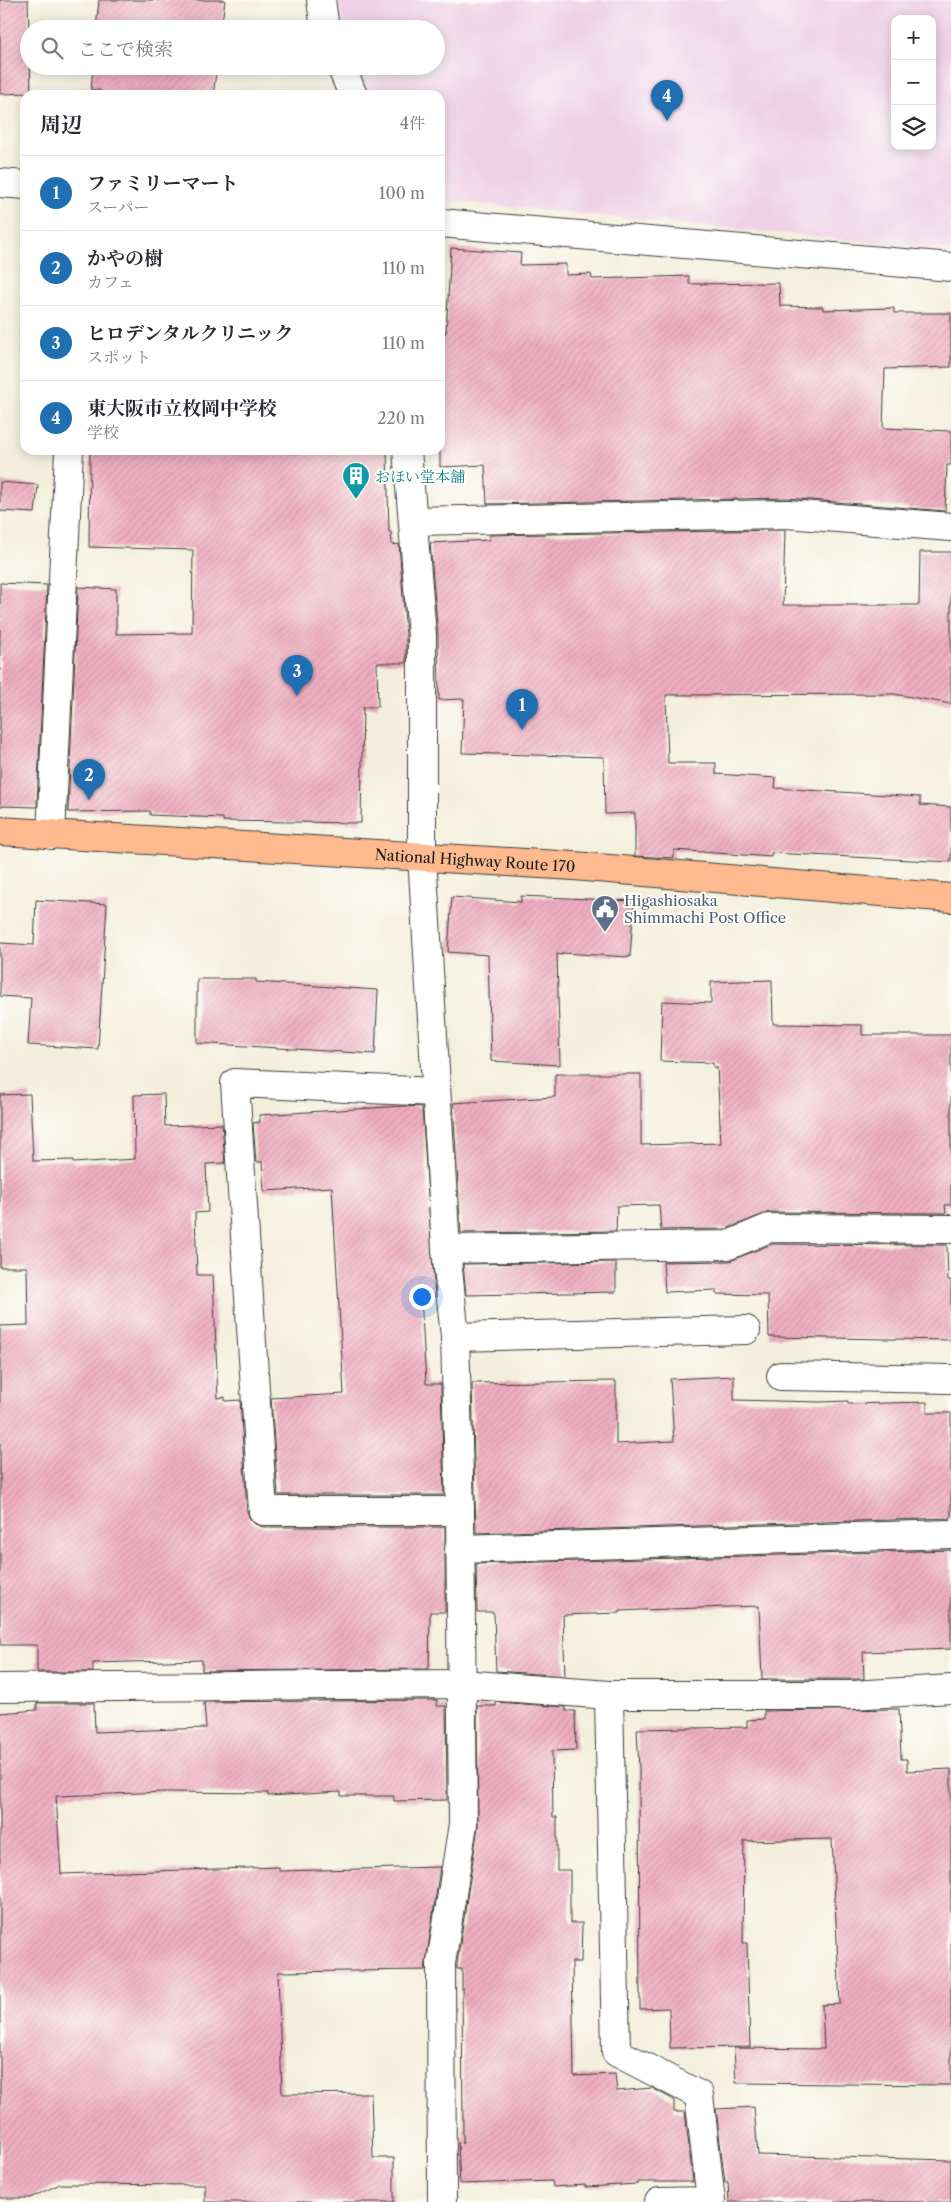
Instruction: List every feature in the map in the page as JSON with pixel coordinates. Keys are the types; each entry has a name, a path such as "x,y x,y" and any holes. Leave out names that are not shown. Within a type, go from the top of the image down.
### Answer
{"highway":[{"name":"National Highway Route 170","path":"0,831 574,866 951,898"}],"street":[{"path":"321,0 324,20"},
{"path":"344,75 350,90"},
{"path":"0,182 20,184"},
{"path":"445,223 951,267"},
{"path":"51,835 69,455"},
{"path":"407,455 422,636 422,856 435,1092 446,1249 455,1337 460,1511 458,1549 463,1824 442,1963 442,2202"},
{"path":"413,520 786,514 951,527"},
{"path":"435,1092 235,1083 263,1511 460,1511"},
{"path":"446,1249 729,1245 769,1228 951,1229"},
{"path":"455,1337 746,1330"},
{"path":"781,1376 951,1379"},
{"path":"458,1549 951,1534"},
{"path":"0,1688 461,1684 609,1694 852,1695 951,1689"},
{"path":"609,1694 616,2052 699,2095 711,2201 660,2202"}],"shaded area":[{"path":"336,0 951,0 951,250 445,200 445,90 364,90 359,75 445,75 445,20 341,20"}],"building":[{"path":"0,0 28,0 29,20 20,20 20,75 30,75 31,90 20,90 20,93 0,94"},
{"path":"99,0 225,0 222,20 97,20"},
{"path":"92,75 216,75 214,90 91,90"},
{"path":"451,248 521,253 520,265 566,264 566,275 591,274 592,279 689,276 689,284 779,283 780,306 823,307 823,310 894,308 894,313 951,313 951,367 885,369 883,428 951,431 951,465 947,465 945,511 787,498 487,504 485,465 440,467 440,455 445,455 446,333"},
{"path":"90,455 387,455 389,532 391,532 392,545 399,544 406,637 406,663 377,663 378,707 363,707 361,823 223,821 223,818 150,815 150,811 68,812 78,587 116,589 116,634 192,633 193,550 89,547"},
{"path":"0,482 38,485 35,513 0,511"},
{"path":"785,530 783,605 919,605 920,552 951,552 951,704 894,694 666,695 668,763 716,763 716,774 776,778 775,788 920,797 920,805 951,807 951,862 771,853 771,857 674,850 674,858 635,856 635,813 605,814 604,757 462,753 464,699 439,700 438,635 430,543 489,540 489,535"},
{"path":"0,583 47,585 37,807 0,806"},
{"path":"521,896 634,901 630,957 557,954 560,1065 491,1061 488,955 448,952 452,897 521,902"},
{"path":"36,900 107,904 98,1049 28,1045 31,998 0,996 0,943 34,945"},
{"path":"197,979 256,979 256,982 378,990 375,1054 197,1043"},
{"path":"772,980 773,1024 862,1025 862,1035 951,1035 951,1205 945,1205 946,1213 769,1212 726,1229 661,1230 659,1205 617,1206 616,1231 461,1233 453,1103 555,1097 555,1074 641,1074 641,1145 721,1143 717,1067 713,1067 713,1063 660,1061 662,1001 711,1003 711,982"},
{"path":"30,1094 33,1161 73,1160 73,1163 135,1159 134,1095 164,1094 165,1126 222,1124 225,1163 206,1164 208,1212 195,1213 197,1275 213,1275 218,1398 225,1397 225,1401 240,1400 247,1512 255,1524 263,1527 445,1527 445,1612 430,1612 429,1669 202,1671 202,1660 93,1663 93,1672 37,1672 37,1645 0,1645 0,1326 28,1325 27,1267 0,1267 0,1095"},
{"path":"404,1106 422,1107 435,1297 421,1297 426,1384 441,1384 444,1495 278,1495 271,1398 344,1394 332,1187 264,1191 262,1162 256,1162 253,1123 260,1122 259,1115"},
{"path":"772,1244 947,1245 948,1280 951,1280 951,1340 769,1337 768,1295 716,1294 716,1290 665,1292 663,1262 730,1261"},
{"path":"616,1262 616,1292 466,1295 463,1264"},
{"path":"734,1376 734,1400 848,1401 848,1404 927,1402 927,1413 951,1413 951,1518 476,1533 472,1383 616,1381 616,1444 674,1441 670,1379"},
{"path":"951,1550 951,1649 863,1652 864,1679 762,1679 759,1606 563,1615 565,1676 496,1671 494,1614 493,1612 477,1612 476,1564"},
{"path":"437,1700 437,1706 446,1706 447,1800 394,1801 394,1796 341,1796 341,1792 268,1796 268,1793 166,1792 56,1796 61,1874 279,1867 279,1871 440,1867 425,1970 278,1972 282,2094 371,2093 373,2158 394,2158 394,2202 205,2202 205,2185 60,2184 30,2198 0,2198 0,1713 37,1710 37,1703 94,1703 95,1732 206,1728 204,1702"},
{"path":"496,1702 566,1707 566,1711 575,1711 576,1750 552,1751 553,1817 557,1817 557,1870 570,1870 570,1923 582,1923 581,1962 572,1962 574,2076 615,2074 617,2091 652,2088 674,2100 674,2112 685,2112 693,2182 638,2182 638,2184 585,2187 585,2185 553,2187 552,2181 460,2184 458,2143 463,2142 462,1969 457,1969 457,1964 478,1826 477,1706 496,1706"},
{"path":"899,1709 901,1759 907,1759 907,1771 951,1769 951,2085 736,2083 734,2048 824,2049 822,2005 840,2004 832,1839 744,1841 743,1943 747,1943 750,2047 670,2048 669,2008 640,2009 639,1768 637,1729 747,1727 747,1720 764,1719 764,1711"},
{"path":"754,2107 758,2155 951,2160 951,2202 729,2202 728,2182 725,2182 716,2109"}],"place":[{"name":"東大阪市立枚岡中学校","path":"667,121"},
{"name":"おほい堂本舗","path":"356,500"},
{"name":"ヒロデンタルクリニック","path":"297,696"},
{"name":"ファミリーマート","path":"522,730"},
{"name":"かやの樹","path":"89,800"},
{"name":"Higashiosaka Shimmachi Post Office","path":"605,933"}]}
